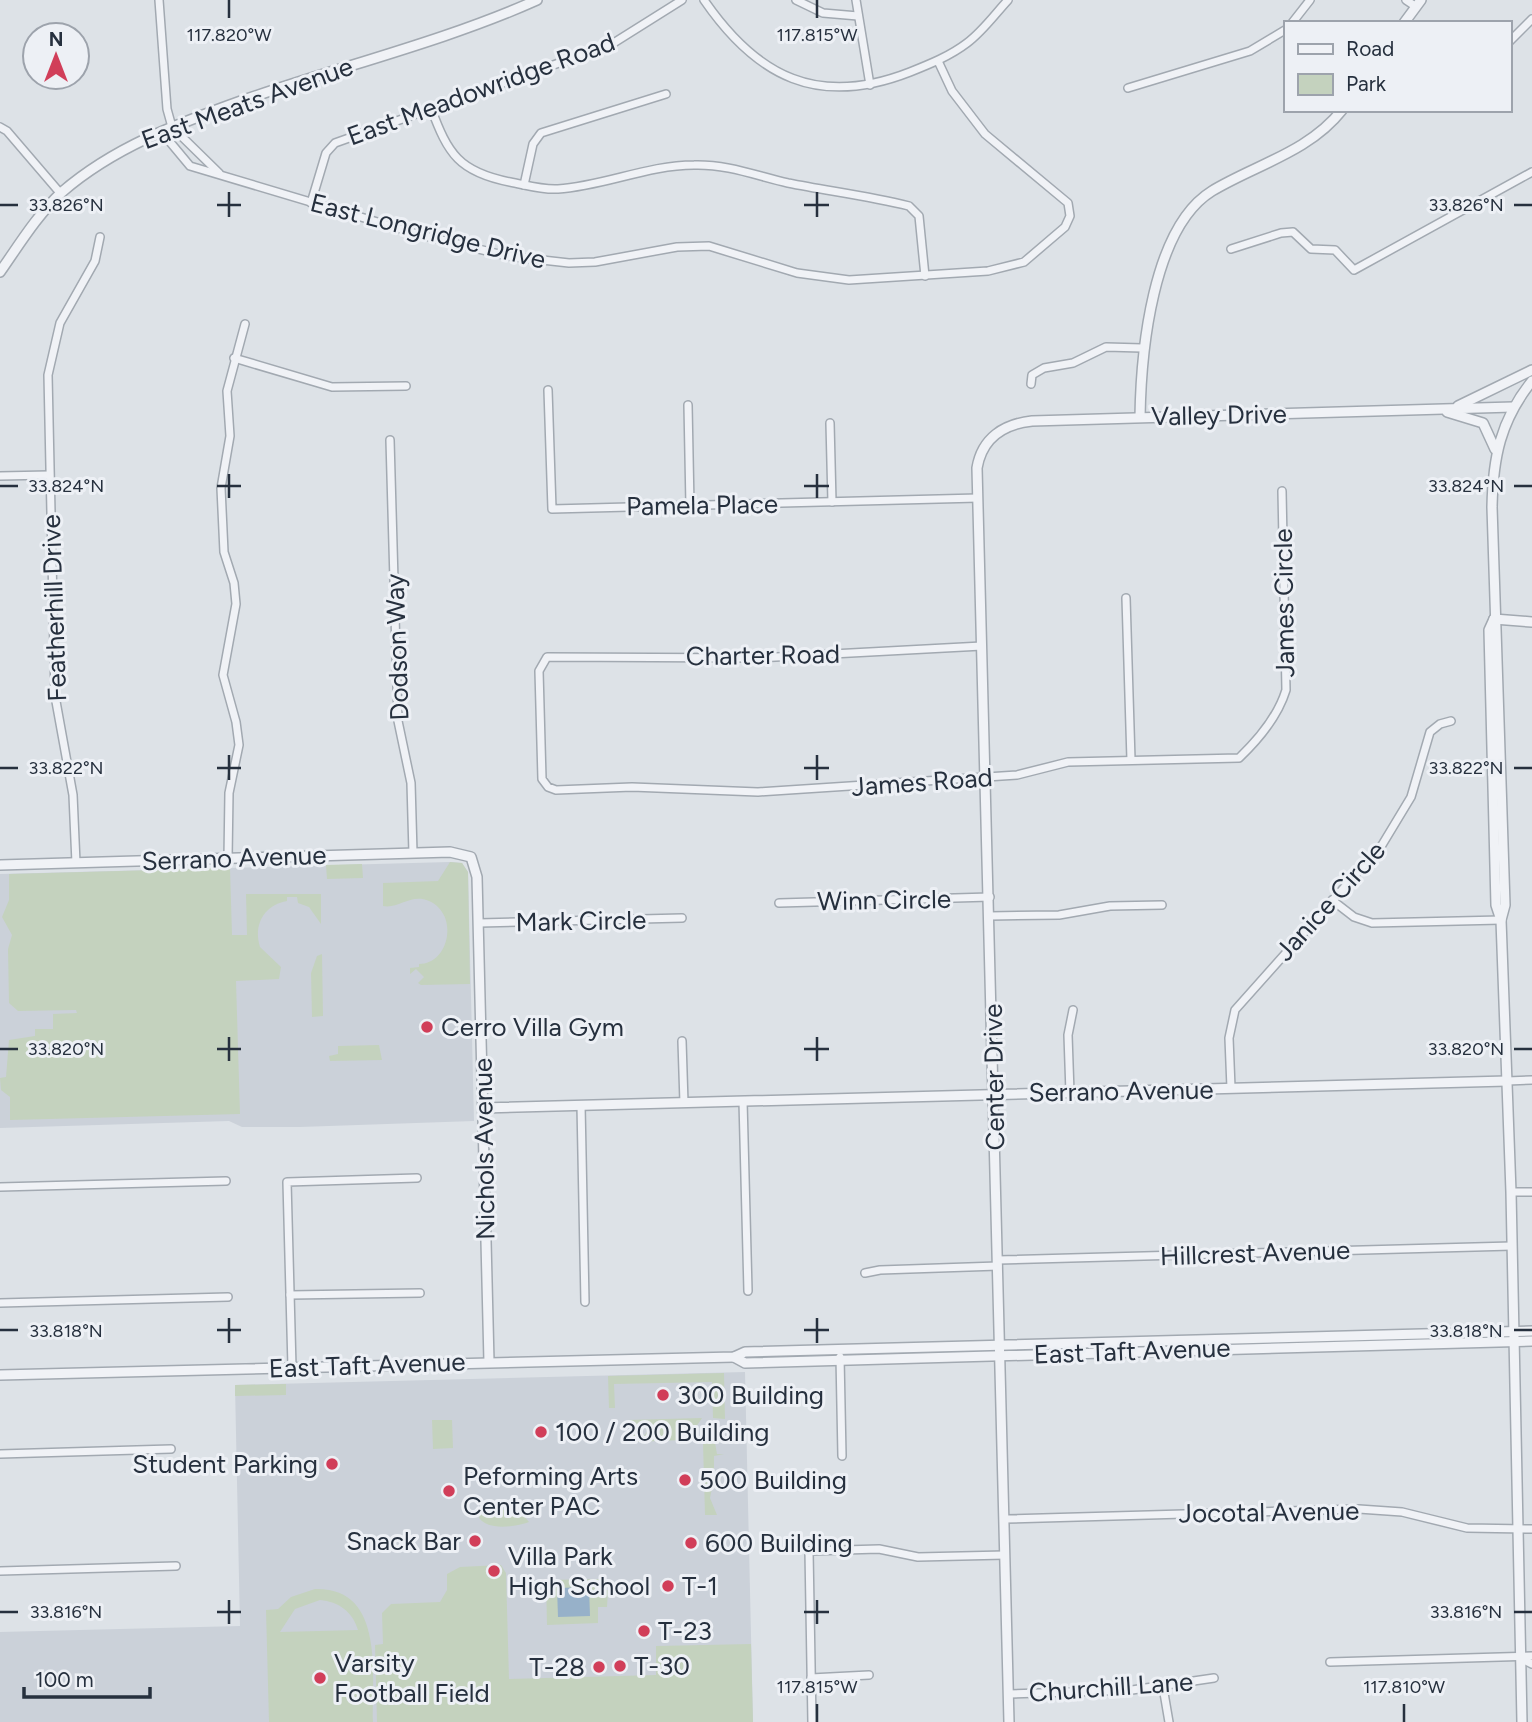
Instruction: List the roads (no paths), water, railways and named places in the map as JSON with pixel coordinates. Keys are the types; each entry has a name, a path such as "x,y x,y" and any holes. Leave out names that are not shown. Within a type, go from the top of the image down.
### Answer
{"street":[{"path":"159,0 167,109 172,127"},
{"name":"East Meats Avenue","path":"0,272 37,219 61,194 110,157 172,127 537,0"},
{"name":"East Meadowridge Road","path":"310,203 331,146 431,107 612,44 682,0"},
{"path":"704,0 740,46 782,75 819,85 870,85 938,61 978,34 1008,0"},
{"path":"796,0 823,13 858,16"},
{"path":"856,0 870,85"},
{"path":"1294,21 1310,0"},
{"path":"1405,21 1418,3 1406,0"},
{"path":"1511,40 1532,19"},
{"path":"1128,88 1250,51 1284,31"},
{"name":"East Longridge Drive","path":"172,127 170,142 183,161 195,169 221,174 421,235 538,261 595,262 695,246 721,248 813,276 867,280 988,271 1024,262 1065,227 1070,212 1064,198 985,134 952,91 938,61"},
{"path":"524,185 533,144 541,133 666,94"},
{"path":"431,107 447,149 464,166 488,177 524,185 567,188 671,166 695,165 733,169 788,183 902,204 914,209 919,216 925,276"},
{"path":"1140,416 1142,348 1151,301 1187,214 1212,191 1310,140 1340,112"},
{"path":"0,127 7,131 61,194"},
{"name":"East Longridge Drive","path":"172,127 221,174"},
{"path":"1231,249 1281,233 1293,232 1311,248 1335,250 1353,270 1532,172"},
{"name":"Featherhill Drive","path":"76,863 73,795 55,696 47,385 51,351 64,311 95,261 100,237"},
{"path":"228,858 229,793 239,745 236,722 223,675 236,604 234,583 224,552 221,488 230,436 227,391 245,324"},
{"path":"1031,384 1032,375 1040,369 1073,363 1097,350 1116,346 1142,348"},
{"path":"234,358 332,387 406,386"},
{"name":"Valley Drive","path":"1451,409 1532,370"},
{"path":"1522,1722 1511,1192 1501,920 1505,905 1498,632 1494,619 1492,484 1495,452 1513,407 1532,381"},
{"name":"Pamela Place","path":"548,390 552,509 978,498"},
{"path":"688,405 691,506"},
{"name":"Valley Drive","path":"992,437 1007,427 1023,422 1140,416 1513,407"},
{"path":"1439,410 1483,423 1491,434 1495,452"},
{"path":"830,423 832,502"},
{"name":"Center Drive","path":"992,437 978,460 978,498 1009,1722"},
{"name":"Dodson Way","path":"390,440 398,721 411,783 413,853"},
{"path":"0,476 49,475"},
{"name":"James Circle","path":"1130,760 1239,758 1264,731 1281,706 1287,672 1282,491"},
{"path":"1126,598 1130,760"},
{"path":"1494,619 1532,622"},
{"name":"Charter Road","path":"545,785 541,772 539,671 544,659 555,655 759,658 982,646"},
{"name":"Janice Circle","path":"1231,1088 1230,1038 1236,1010 1392,830 1419,778 1428,737 1435,727 1451,721"},
{"name":"James Road","path":"545,785 556,790 632,787 758,792 986,778 1024,774 1068,762 1130,760"},
{"name":"Serrano Avenue","path":"0,865 413,853 468,855"},
{"name":"Nichols Avenue","path":"468,855 477,873 489,1362"},
{"name":"Winn Circle","path":"779,903 990,897"},
{"path":"1332,900 1354,917 1372,923 1501,920"},
{"path":"990,916 1059,915 1110,906 1162,905"},
{"name":"Mark Circle","path":"479,923 682,918"},
{"path":"1070,1093 1068,1035 1073,1010"},
{"path":"682,1041 684,1103"},
{"path":"1507,1081 1532,1080"},
{"name":"Serrano Avenue","path":"483,1108 1507,1081"},
{"path":"743,1101 748,1292"},
{"path":"580,1105 585,1302"},
{"path":"292,1367 288,1182 417,1178"},
{"path":"0,1187 226,1181"},
{"path":"1511,1192 1532,1192"},
{"name":"Hillcrest Avenue","path":"865,1273 880,1269 998,1263 1512,1246"},
{"path":"290,1295 420,1293"},
{"path":"0,1303 228,1297"},
{"name":"East Taft Avenue","path":"0,1374 734,1357 745,1352 840,1355 1316,1342 1514,1336 1532,1331"},
{"name":"East Taft Avenue","path":"1514,1336 1532,1341"},
{"path":"840,1355 842,1456"},
{"path":"0,1454 171,1448"},
{"name":"Jocotal Avenue","path":"1005,1519 1359,1509 1402,1512 1467,1528 1532,1529"},
{"path":"812,1722 809,1551 879,1549 918,1558 1006,1555"},
{"path":"0,1571 176,1566"},
{"path":"1519,1657 1532,1664"},
{"path":"1330,1662 1532,1657"},
{"path":"811,1678 869,1675"},
{"name":"Churchill Lane","path":"1009,1694 1163,1687 1214,1678"},
{"path":"1163,1687 1169,1722"}],"water":[{"path":"589,1587 590,1616 558,1617 557,1588"}],"place":[{"name":"Cerro Villa Gym","path":"427,1027"},
{"name":"300 Building","path":"663,1395"},
{"name":"100 / 200 Building","path":"541,1432"},
{"name":"Student Parking","path":"332,1464"},
{"name":"500 Building","path":"685,1480"},
{"name":"Peforming Arts Center PAC","path":"449,1491"},
{"name":"Snack Bar","path":"475,1541"},
{"name":"600 Building","path":"691,1543"},
{"name":"Villa Park High School","path":"494,1571"},
{"name":"T-1","path":"668,1586"},
{"name":"T-23","path":"644,1631"},
{"name":"T-30","path":"620,1666"},
{"name":"T-28","path":"599,1667"},
{"name":"Varsity Football Field","path":"320,1678"}]}
